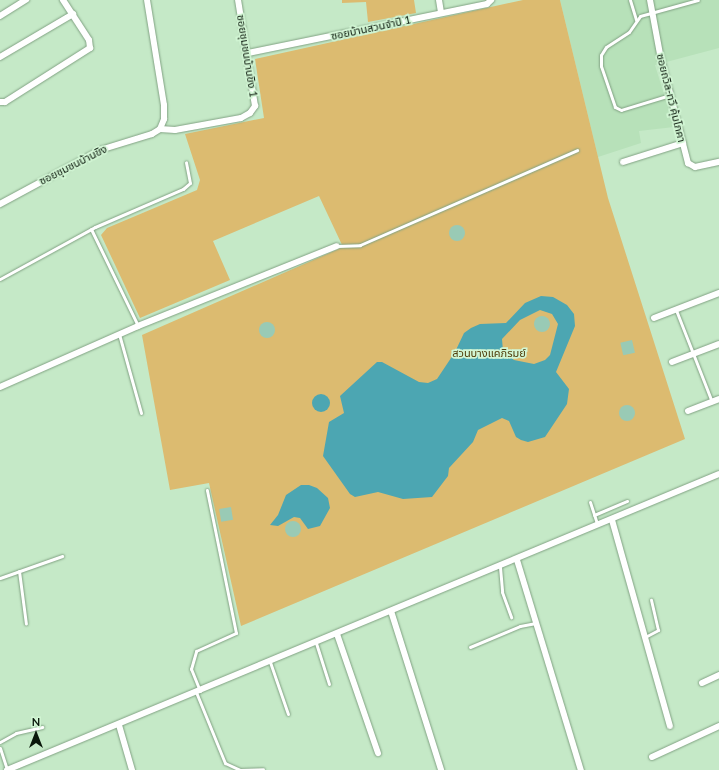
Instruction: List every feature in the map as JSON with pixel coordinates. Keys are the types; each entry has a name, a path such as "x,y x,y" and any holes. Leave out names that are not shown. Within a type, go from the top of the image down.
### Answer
{"street":[{"path":"0,16 26,0"},
{"path":"0,102 5,102 90,48 89,40 63,0"},
{"path":"147,0 164,105 164,119 160,129"},
{"name":"ซอยชุมชนบ้านขิง 1","path":"160,129 175,130 241,118 250,113 255,106 248,53 238,0"},
{"path":"439,0 441,13"},
{"name":"ซอยบ้านสวนจำปี 1","path":"248,53 487,4 491,0"},
{"name":"ซอยถวิล-ทวี คุ้มโภคา","path":"650,0 670,95 688,163 695,167 719,162"},
{"path":"0,57 73,14"},
{"name":"ซอยชุมชนบ้านขิง","path":"0,204 100,150 152,134 160,129"},
{"path":"623,162 683,143"},
{"path":"0,387 138,326 337,246"},
{"path":"654,318 719,294"},
{"path":"672,362 719,344"},
{"path":"688,411 719,399"},
{"path":"7,770 517,560 719,474"},
{"path":"612,520 670,726"},
{"path":"517,560 581,770"},
{"path":"391,611 441,770"},
{"path":"337,634 378,753"},
{"path":"702,683 719,675"},
{"path":"119,725 132,770"},
{"path":"652,757 719,726"}],"lane":[{"path":"630,0 636,20"},
{"path":"670,95 629,110 622,110 615,107 601,66 601,55 606,47 629,32 636,20 652,12 698,0"},
{"path":"337,246 360,245 577,150"},
{"path":"0,279 91,229 183,189 190,183 186,162"},
{"path":"91,229 138,326"},
{"path":"676,310 712,402"},
{"path":"119,334 140,413"},
{"path":"207,490 236,633 196,651 191,669 198,692 225,763 240,770 263,769"},
{"path":"594,515 627,501"},
{"path":"590,502 598,526"},
{"path":"0,578 62,556"},
{"path":"500,566 502,592 511,617"},
{"path":"19,571 26,624"},
{"path":"645,637 658,630 651,600"},
{"path":"470,647 512,629 536,622"},
{"path":"316,643 329,684"},
{"path":"270,662 288,714"},
{"path":"0,742 16,733 42,727"},
{"path":"0,748 7,770"}],"shaded area":[{"path":"560,0 719,0 719,48 655,65 674,127 639,131 641,143 598,157"}],"green space":[{"path":"342,0 414,0 416,13 368,22 366,2 342,3"},
{"name":"สวนบางแคภิรมย์","path":"523,0 560,0 608,198 685,439 241,626 209,483 170,490 142,335 343,247 319,196 213,241 230,280 140,318 101,235 107,228 197,190 200,180 185,134 264,118 255,59"}],"water":[{"path":"541,296 553,297 567,305 574,314 575,326 556,372 569,389 567,404 545,437 528,442 521,440 516,437 509,421 502,418 478,430 473,442 449,468 448,476 432,497 403,499 378,492 355,497 350,494 323,456 329,422 344,413 340,396 377,362 382,362 419,382 428,383 437,379 455,352 464,333 480,324 506,323 525,303","holes":["540,310 552,314 558,324 550,355 545,360 534,364 514,360 503,351 502,339 520,320"]},
{"path":"321,394 327,397 330,403 327,409 321,412 315,409 312,403 315,397"},
{"path":"301,485 309,485 317,488 328,498 330,508 320,526 308,529 300,518 294,517 278,526 270,525 278,515 286,495"}],"building":[{"path":"457,225 464,230 465,233 460,240 457,241 450,236 449,233 454,226"},
{"path":"542,316 549,321 550,324 545,331 542,332 535,327 534,324 539,317"},
{"path":"267,322 274,327 275,330 270,337 267,338 260,333 259,330 264,323"},
{"path":"632,340 635,353 623,355 620,343"},
{"path":"627,405 634,410 635,413 630,420 627,421 620,416 619,413 624,406"},
{"path":"231,507 233,520 221,522 219,509"},
{"path":"293,521 300,526 301,529 296,536 293,537 286,532 285,529 290,522"}]}
